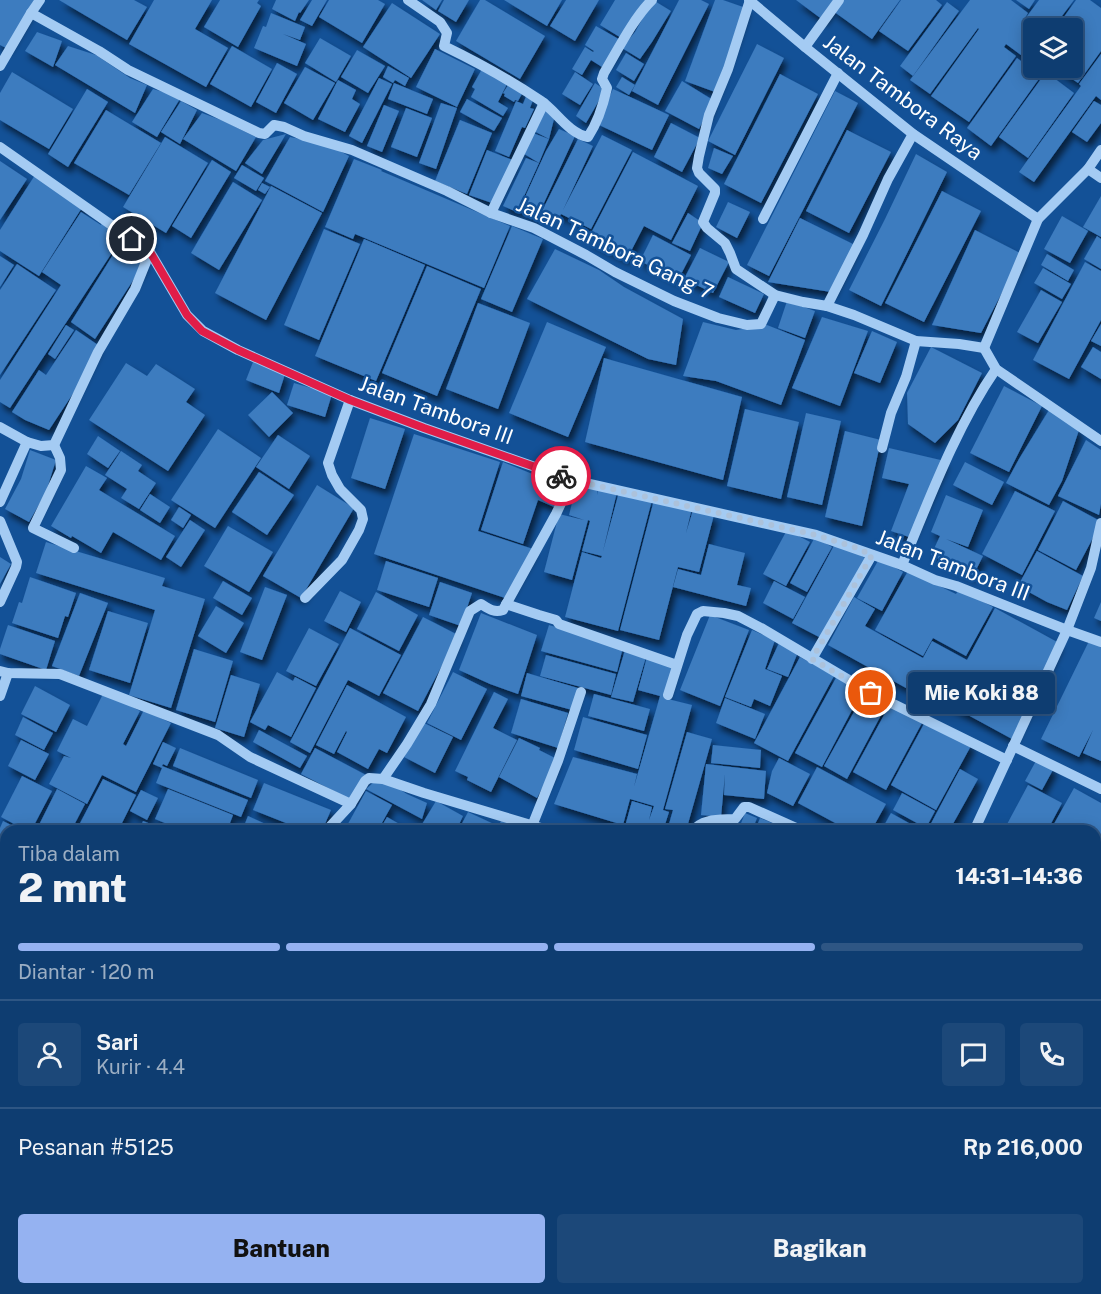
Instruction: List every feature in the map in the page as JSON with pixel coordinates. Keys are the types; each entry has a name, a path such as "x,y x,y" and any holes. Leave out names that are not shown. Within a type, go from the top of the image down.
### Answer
{"street":[{"path":"0,66 40,0"},
{"path":"408,0 440,22 447,33 444,46 477,62 544,103 579,134 588,137 603,108 607,88 603,79 604,73 632,27 652,0"},
{"path":"750,0 728,69 709,115 697,168 715,189 704,222 707,228 725,243 736,269 775,295 827,306 916,341 984,348"},
{"name":"Jalan Tambora Raya","path":"750,0 913,134 1038,219"},
{"path":"806,47 839,0"},
{"name":"Jalan Tambora Gang 7","path":"31,13 128,70 259,133 265,134 273,125 284,127 304,136 352,150 447,191 491,213 534,228 674,301 718,318 747,325 761,324 775,295"},
{"path":"763,219 838,73"},
{"name":"Jalan Tambora Gang 7","path":"491,213 544,103"},
{"path":"827,306 913,134"},
{"name":"Jalan Tambora III","path":"0,147 150,252 187,315 202,331 238,350 350,400 572,480 816,535 902,565 935,580 1101,642"},
{"path":"984,348 1038,219 1088,169 1101,150"},
{"path":"1088,169 1101,178"},
{"path":"54,445 98,352 135,290 150,252"},
{"path":"882,448 891,413 906,377 916,341"},
{"path":"984,348 996,369 1101,441"},
{"path":"902,565 952,448 976,401 996,369"},
{"path":"305,598 342,560 363,519 361,510 340,489 328,463 350,400"},
{"path":"0,427 27,442 41,446 54,445"},
{"path":"0,502 27,442"},
{"path":"54,445 60,458 61,470 33,528 74,548"},
{"path":"384,779 431,704 470,611 481,604 497,612 503,610 556,514 572,480"},
{"path":"0,521 17,562 0,602"},
{"path":"977,825 1067,630 1091,568 1101,523"},
{"path":"812,659 872,555"},
{"path":"506,604 677,665"},
{"path":"668,695 687,635 697,614 703,611 724,613 738,616 763,629 871,693 1006,760"},
{"path":"0,696 4,672 60,674 218,735 250,757 351,804"},
{"path":"532,825 558,761 581,692"},
{"path":"1013,746 1101,789"},
{"path":"332,825 351,804 365,780 369,778 384,779 529,825"},
{"path":"697,825 715,820 735,819 744,807 749,807 790,825"}],"building":[{"path":"0,0 35,0 6,48 0,45"},
{"path":"59,0 134,0 147,7 127,40"},
{"path":"154,0 212,0 195,29 228,48 206,87 129,44"},
{"path":"220,0 259,0 257,3 261,6 238,47 204,27"},
{"path":"276,0 309,0 295,21 272,9"},
{"path":"312,0 327,0 312,26 300,20"},
{"path":"329,0 378,0 385,4 362,43 319,17"},
{"path":"422,0 442,0 436,10"},
{"path":"444,0 469,0 456,22 438,11"},
{"path":"480,0 485,0 545,36 520,79 456,41"},
{"path":"504,0 562,0 547,26"},
{"path":"566,0 599,0 575,41 550,26"},
{"path":"615,0 646,0 623,39 600,25"},
{"path":"653,0 671,11 640,59 622,48 635,32"},
{"path":"679,0 701,0 709,4 658,105 632,91"},
{"path":"715,0 723,0 746,8 715,92 685,81"},
{"path":"796,0 837,0 823,20"},
{"path":"841,0 900,0 872,39 833,11"},
{"path":"901,0 936,0 942,5 908,51 879,31"},
{"path":"970,0 1011,0 1028,13 1022,23 1023,57 1006,44 1004,47 1016,56 969,122 931,96 978,28 930,94 910,80"},
{"path":"1016,0 1035,0 1029,9"},
{"path":"1039,0 1074,0 1060,18 1026,18"},
{"path":"1076,0 1090,0 1101,8 1101,51 1083,76 1083,18 1063,18"},
{"path":"947,2 959,11 913,76 900,66"},
{"path":"392,3 440,34 411,78 363,47"},
{"path":"271,13 305,27 300,40 283,34 306,44 297,66 254,48"},
{"path":"596,26 622,41 602,67 591,60 582,75 572,69 585,47 594,51 585,45"},
{"path":"37,32 62,41 53,67 25,51"},
{"path":"320,38 351,56 336,82 305,63"},
{"path":"757,44 784,58 735,155 708,141"},
{"path":"68,46 96,55 130,78 147,85 135,113 55,65"},
{"path":"232,46 272,69 251,107 210,84"},
{"path":"435,49 475,69 457,107 416,87"},
{"path":"357,50 385,66 368,93 341,77"},
{"path":"626,53 644,64 634,81 616,70"},
{"path":"1101,54 1101,100 1096,96 1034,182 1019,172 1081,86 1079,84"},
{"path":"1017,58 1023,62 1023,78 1040,78 991,146 967,128"},
{"path":"277,63 297,74 276,113 256,102"},
{"path":"388,66 409,78 405,86 383,77"},
{"path":"305,67 335,83 313,120 284,103"},
{"path":"482,69 508,82 498,102 508,108 503,116 471,97 475,89 472,87"},
{"path":"12,72 73,109 49,149 0,120 0,93"},
{"path":"575,72 593,84 580,105 562,94"},
{"path":"780,74 818,94 761,203 724,184"},
{"path":"622,77 635,85 629,95 616,87"},
{"path":"379,78 392,84 362,143 349,136"},
{"path":"1042,78 1054,78 1074,93 1028,158 999,137"},
{"path":"1071,78 1082,78 1078,83"},
{"path":"338,80 356,90 352,99 360,104 345,132 318,119"},
{"path":"682,81 713,100 699,129 665,111"},
{"path":"510,82 523,92 518,101 514,102 504,96 503,93"},
{"path":"394,83 433,99 427,114 388,99"},
{"path":"595,83 605,90 586,123 576,116"},
{"path":"87,89 108,102 68,167 48,154"},
{"path":"153,89 181,97 157,137 132,122"},
{"path":"613,89 669,115 652,150 597,124"},
{"path":"835,91 858,103 769,276 747,265"},
{"path":"527,94 533,100 530,108 534,109 525,128 522,127 509,157 495,151 516,101 523,104"},
{"path":"467,99 502,118 494,131 460,112"},
{"path":"181,101 197,110 180,144 161,132"},
{"path":"1094,101 1101,105 1101,123 1087,142 1072,132"},
{"path":"441,103 457,108 436,169 419,163"},
{"path":"384,105 399,111 382,152 367,146"},
{"path":"406,108 432,118 417,157 391,147"},
{"path":"106,110 161,143 129,195 74,163"},
{"path":"545,110 554,119 549,139 532,130"},
{"path":"202,113 256,137 236,171 183,139"},
{"path":"460,120 492,133 467,194 435,181"},
{"path":"671,123 700,138 682,172 654,157"},
{"path":"559,129 575,136 537,218 519,210 546,151"},
{"path":"847,130 891,152 849,233 806,211"},
{"path":"530,132 549,139 539,163 521,152"},
{"path":"286,134 262,174 245,163 263,140"},
{"path":"602,135 632,150 591,229 561,214 560,216 542,211 578,139 593,146 563,210"},
{"path":"165,137 208,163 166,233 123,207"},
{"path":"290,137 327,144 349,156 323,212 265,181"},
{"path":"714,148 733,156 722,174 708,168"},
{"path":"487,150 515,161 492,203 469,195"},
{"path":"633,152 698,186 671,240 644,226 627,259 588,239"},
{"path":"916,154 947,172 881,306 849,290"},
{"path":"526,158 539,163 517,212 503,206"},
{"path":"354,159 510,226 484,288 355,234 353,239 325,227"},
{"path":"212,160 231,172 191,238 172,226"},
{"path":"0,161 27,179 0,220"},
{"path":"242,165 264,178 256,191 234,178"},
{"path":"35,175 83,206 39,276 0,251 0,230"},
{"path":"233,182 262,200 219,270 191,253"},
{"path":"262,183 270,187 265,194 258,190"},
{"path":"271,186 322,213 266,320 215,293"},
{"path":"942,191 981,211 924,322 885,303"},
{"path":"1101,196 1101,237 1083,227"},
{"path":"728,202 750,212 737,238 716,227"},
{"path":"81,212 123,236 10,408 0,402 0,380 61,285 42,272"},
{"path":"688,213 703,223 690,251 672,243"},
{"path":"1062,216 1088,231 1070,263 1044,249"},
{"path":"800,218 855,245 831,292 768,282"},
{"path":"512,226 543,239 512,312 481,299"},
{"path":"324,229 360,244 319,340 284,325"},
{"path":"975,230 1022,254 981,333 932,325"},
{"path":"653,235 691,255 678,280 640,261"},
{"path":"1097,236 1101,239 1101,269 1084,259"},
{"path":"364,239 425,265 376,381 315,356"},
{"path":"119,245 145,262 95,339 71,322"},
{"path":"700,248 729,262 713,293 684,279"},
{"path":"555,249 599,270 624,287 683,319 676,365 648,359 527,299"},
{"path":"1047,254 1074,270 1068,281 1041,265"},
{"path":"0,256 14,265 0,287"},
{"path":"1085,262 1101,271 1101,320 1069,379 1033,360"},
{"path":"17,264 56,290 0,375 0,290"},
{"path":"427,266 481,289 437,396 382,373"},
{"path":"1043,268 1071,284 1062,299 1034,283"},
{"path":"728,277 764,294 755,313 719,297"},
{"path":"1041,290 1062,302 1038,343 1017,332"},
{"path":"787,301 815,311 805,338 778,328"},
{"path":"478,303 530,323 498,409 446,389"},
{"path":"822,317 868,331 840,406 792,388"},
{"path":"547,322 606,347 568,437 509,413"},
{"path":"703,322 736,330 767,325 805,340 781,405 716,381 683,376"},
{"path":"1101,324 1101,346 1091,341"},
{"path":"66,325 74,330 55,359 48,354"},
{"path":"76,330 98,345 74,392 49,430 12,412 39,370 46,375"},
{"path":"872,331 897,342 880,383 854,373"},
{"path":"931,347 982,373 958,420 935,443 908,424 907,393"},
{"path":"1093,347 1101,352 1101,379 1081,367"},
{"path":"604,358 742,397 723,480 585,442"},
{"path":"253,362 285,374 279,393 246,380"},
{"path":"126,363 147,376 156,364 195,389 186,402 205,415 168,471 89,420"},
{"path":"294,383 332,394 325,417 287,405"},
{"path":"1004,386 1042,406 1009,472 970,453"},
{"path":"272,392 293,413 269,437 248,415"},
{"path":"745,409 799,422 781,499 727,486"},
{"path":"1049,410 1079,430 1062,481 1049,505 1006,483"},
{"path":"806,413 841,421 822,505 787,497"},
{"path":"370,418 405,429 385,489 351,478"},
{"path":"218,429 261,458 215,528 171,500"},
{"path":"845,431 881,440 862,526 825,517"},
{"path":"414,434 500,462 478,531 533,549 505,598 374,554"},
{"path":"278,435 310,456 289,489 256,467"},
{"path":"98,436 120,451 108,468 87,454"},
{"path":"1086,440 1101,450 1099,515 1058,496"},
{"path":"889,448 945,461 909,537 891,531 909,484 882,478"},
{"path":"30,450 56,460 46,492 29,522 5,509 21,479"},
{"path":"121,451 142,465 138,471 156,483 139,509 121,498 127,489 105,475"},
{"path":"503,462 562,486 554,507 538,500 523,544 481,530"},
{"path":"965,462 1004,482 992,505 953,485"},
{"path":"86,466 107,478 99,490 175,536 161,560 113,532 101,553 51,526"},
{"path":"259,472 294,495 267,535 232,512"},
{"path":"577,483 597,488 597,495 598,488 617,492 603,551 619,492 652,500 618,631 565,617 582,552 601,558 602,556 582,551 590,521 588,520 572,580 544,572 559,514 584,520 569,515"},
{"path":"317,485 354,508 301,598 263,576"},
{"path":"1015,491 1055,511 1022,575 982,554"},
{"path":"150,494 170,507 160,523 140,510"},
{"path":"946,495 983,510 968,547 946,539 983,556 973,576 931,555 940,536 931,532"},
{"path":"654,500 692,508 686,533 693,510 714,515 699,572 678,567 659,640 620,630"},
{"path":"1063,501 1100,521 1076,570 1038,550"},
{"path":"179,507 191,515 183,528 171,520"},
{"path":"190,520 205,530 181,567 166,557"},
{"path":"228,526 273,552 249,592 204,566"},
{"path":"787,530 810,542 786,586 763,574"},
{"path":"815,537 832,547 807,592 790,583"},
{"path":"46,542 165,578 162,586 205,599 171,708 129,695 155,610 36,573"},
{"path":"836,542 865,558 821,638 792,623"},
{"path":"709,544 745,553 737,585 751,588 746,606 673,587 678,569 701,575"},
{"path":"1037,551 1083,576 1067,610 1018,586"},
{"path":"0,557 11,564 0,584"},
{"path":"879,559 903,572 882,611 857,598"},
{"path":"386,561 438,578 429,607 377,590"},
{"path":"908,571 956,594 959,589 993,607 966,656 933,638 923,656 875,630"},
{"path":"30,577 76,593 58,638 12,623 19,602 22,603"},
{"path":"223,581 252,598 242,615 213,598"},
{"path":"774,581 805,597 793,619 763,603"},
{"path":"440,582 472,593 461,626 429,615"},
{"path":"265,587 287,595 262,660 240,652"},
{"path":"340,591 361,602 346,632 324,621"},
{"path":"376,592 418,615 399,651 357,629"},
{"path":"80,593 108,603 79,676 52,666"},
{"path":"854,597 875,609 865,626 923,658 932,641 967,660 995,608 1059,643 1012,739 909,682 906,688 828,645"},
{"path":"1101,602 1101,621 1094,618"},
{"path":"216,606 244,623 226,653 198,636"},
{"path":"108,611 148,623 130,683 89,670"},
{"path":"481,613 537,635 518,694 459,670"},
{"path":"710,615 749,630 720,706 680,690"},
{"path":"423,617 458,635 418,711 383,693"},
{"path":"8,625 55,641 46,670 0,654"},
{"path":"549,625 623,647 617,672 541,651"},
{"path":"309,628 339,644 316,686 286,671"},
{"path":"350,628 401,655 379,696 348,680 310,753 290,742"},
{"path":"752,630 775,640 765,669 782,676 770,706 754,699 751,707 725,697"},
{"path":"1089,641 1101,647 1101,761 1083,753 1093,730 1079,757 1041,739"},
{"path":"779,643 798,652 788,677 767,669"},
{"path":"194,649 233,661 215,722 176,710"},
{"path":"625,650 646,657 633,702 611,697"},
{"path":"546,655 616,674 611,695 540,676"},
{"path":"647,657 674,665 664,698 692,705 663,810 669,812 665,825 625,825 632,801 652,807 649,820 654,806 630,799 623,825 554,804 573,757 637,774 634,787 660,696 638,690"},
{"path":"800,657 834,676 788,761 754,743"},
{"path":"277,672 293,681 295,677 316,688 291,737 268,725 265,730 250,722"},
{"path":"453,672 487,689 461,740 427,723"},
{"path":"527,673 578,688 572,710 521,696"},
{"path":"231,675 260,684 244,737 215,728"},
{"path":"837,676 862,691 822,767 795,753"},
{"path":"347,685 406,717 387,753 379,749 368,769 337,752 346,731 334,754 316,745"},
{"path":"35,686 70,705 56,732 21,714"},
{"path":"104,692 140,711 123,744 126,746 144,710 171,723 136,792 102,775 87,804 49,784 64,756 71,758 57,751 73,719 87,726"},
{"path":"494,692 508,699 493,728 517,740 491,792 455,771"},
{"path":"865,692 887,704 847,779 824,766"},
{"path":"594,694 650,709 644,731 588,716"},
{"path":"725,698 765,714 755,739 716,723"},
{"path":"521,699 568,713 558,748 511,733"},
{"path":"890,704 923,721 886,790 853,772"},
{"path":"23,717 53,733 44,750 15,735"},
{"path":"583,717 647,735 638,769 574,750"},
{"path":"422,722 453,737 435,773 404,757"},
{"path":"925,722 972,744 936,810 891,785"},
{"path":"259,730 307,756 300,768 253,742"},
{"path":"687,732 712,739 688,825 669,825 673,810 665,809"},
{"path":"519,738 557,759 537,798 499,777"},
{"path":"21,740 49,754 35,780 8,766"},
{"path":"163,742 176,748 167,766 163,764 162,766 248,800 241,817 156,783 162,768 153,764"},
{"path":"713,745 761,750 760,768 711,763"},
{"path":"180,748 258,780 251,798 173,766"},
{"path":"315,748 366,775 353,801 301,774"},
{"path":"779,758 810,774 793,806 767,793 772,771"},
{"path":"1037,759 1054,768 1042,790 1025,781"},
{"path":"706,764 766,771 764,799 724,795 725,774 721,817 701,815"},
{"path":"817,767 886,804 874,825 839,825 798,803"},
{"path":"960,769 978,779 952,825 930,825"},
{"path":"22,776 52,791 34,825 16,825 1,817"},
{"path":"103,779 136,795 121,825 79,825"},
{"path":"374,782 391,784 427,803 422,819 366,789"},
{"path":"264,783 331,810 325,825 291,825 253,810"},
{"path":"1028,785 1062,803 1050,825 1007,825"},
{"path":"1074,788 1101,803 1101,825 1053,825"},
{"path":"57,789 85,804 74,825 39,825"},
{"path":"168,789 233,815 229,825 170,825 155,819"},
{"path":"141,790 158,798 147,820 130,811"},
{"path":"366,791 392,805 381,825 347,825"},
{"path":"902,793 935,811 928,825 920,825 893,810"},
{"path":"436,801 463,816 459,825 422,825"},
{"path":"468,812 496,825 461,825"},
{"path":"745,813 757,818 754,825 740,825"},
{"path":"891,813 912,825 884,825"},
{"path":"248,816 268,825 244,825"},
{"path":"387,817 401,825 382,825"},
{"path":"503,817 517,825 499,825"},
{"path":"760,818 777,825 757,825"},
{"path":"143,821 153,825 141,825"}],"way so far":[{"path":"561,476 816,535 872,555 812,659 871,693"}],"place":[{"name":"Mie Koki 88","path":"871,693"}],"route":[{"path":"132,239 150,252 187,315 202,331 238,350 350,400 561,476"}]}
